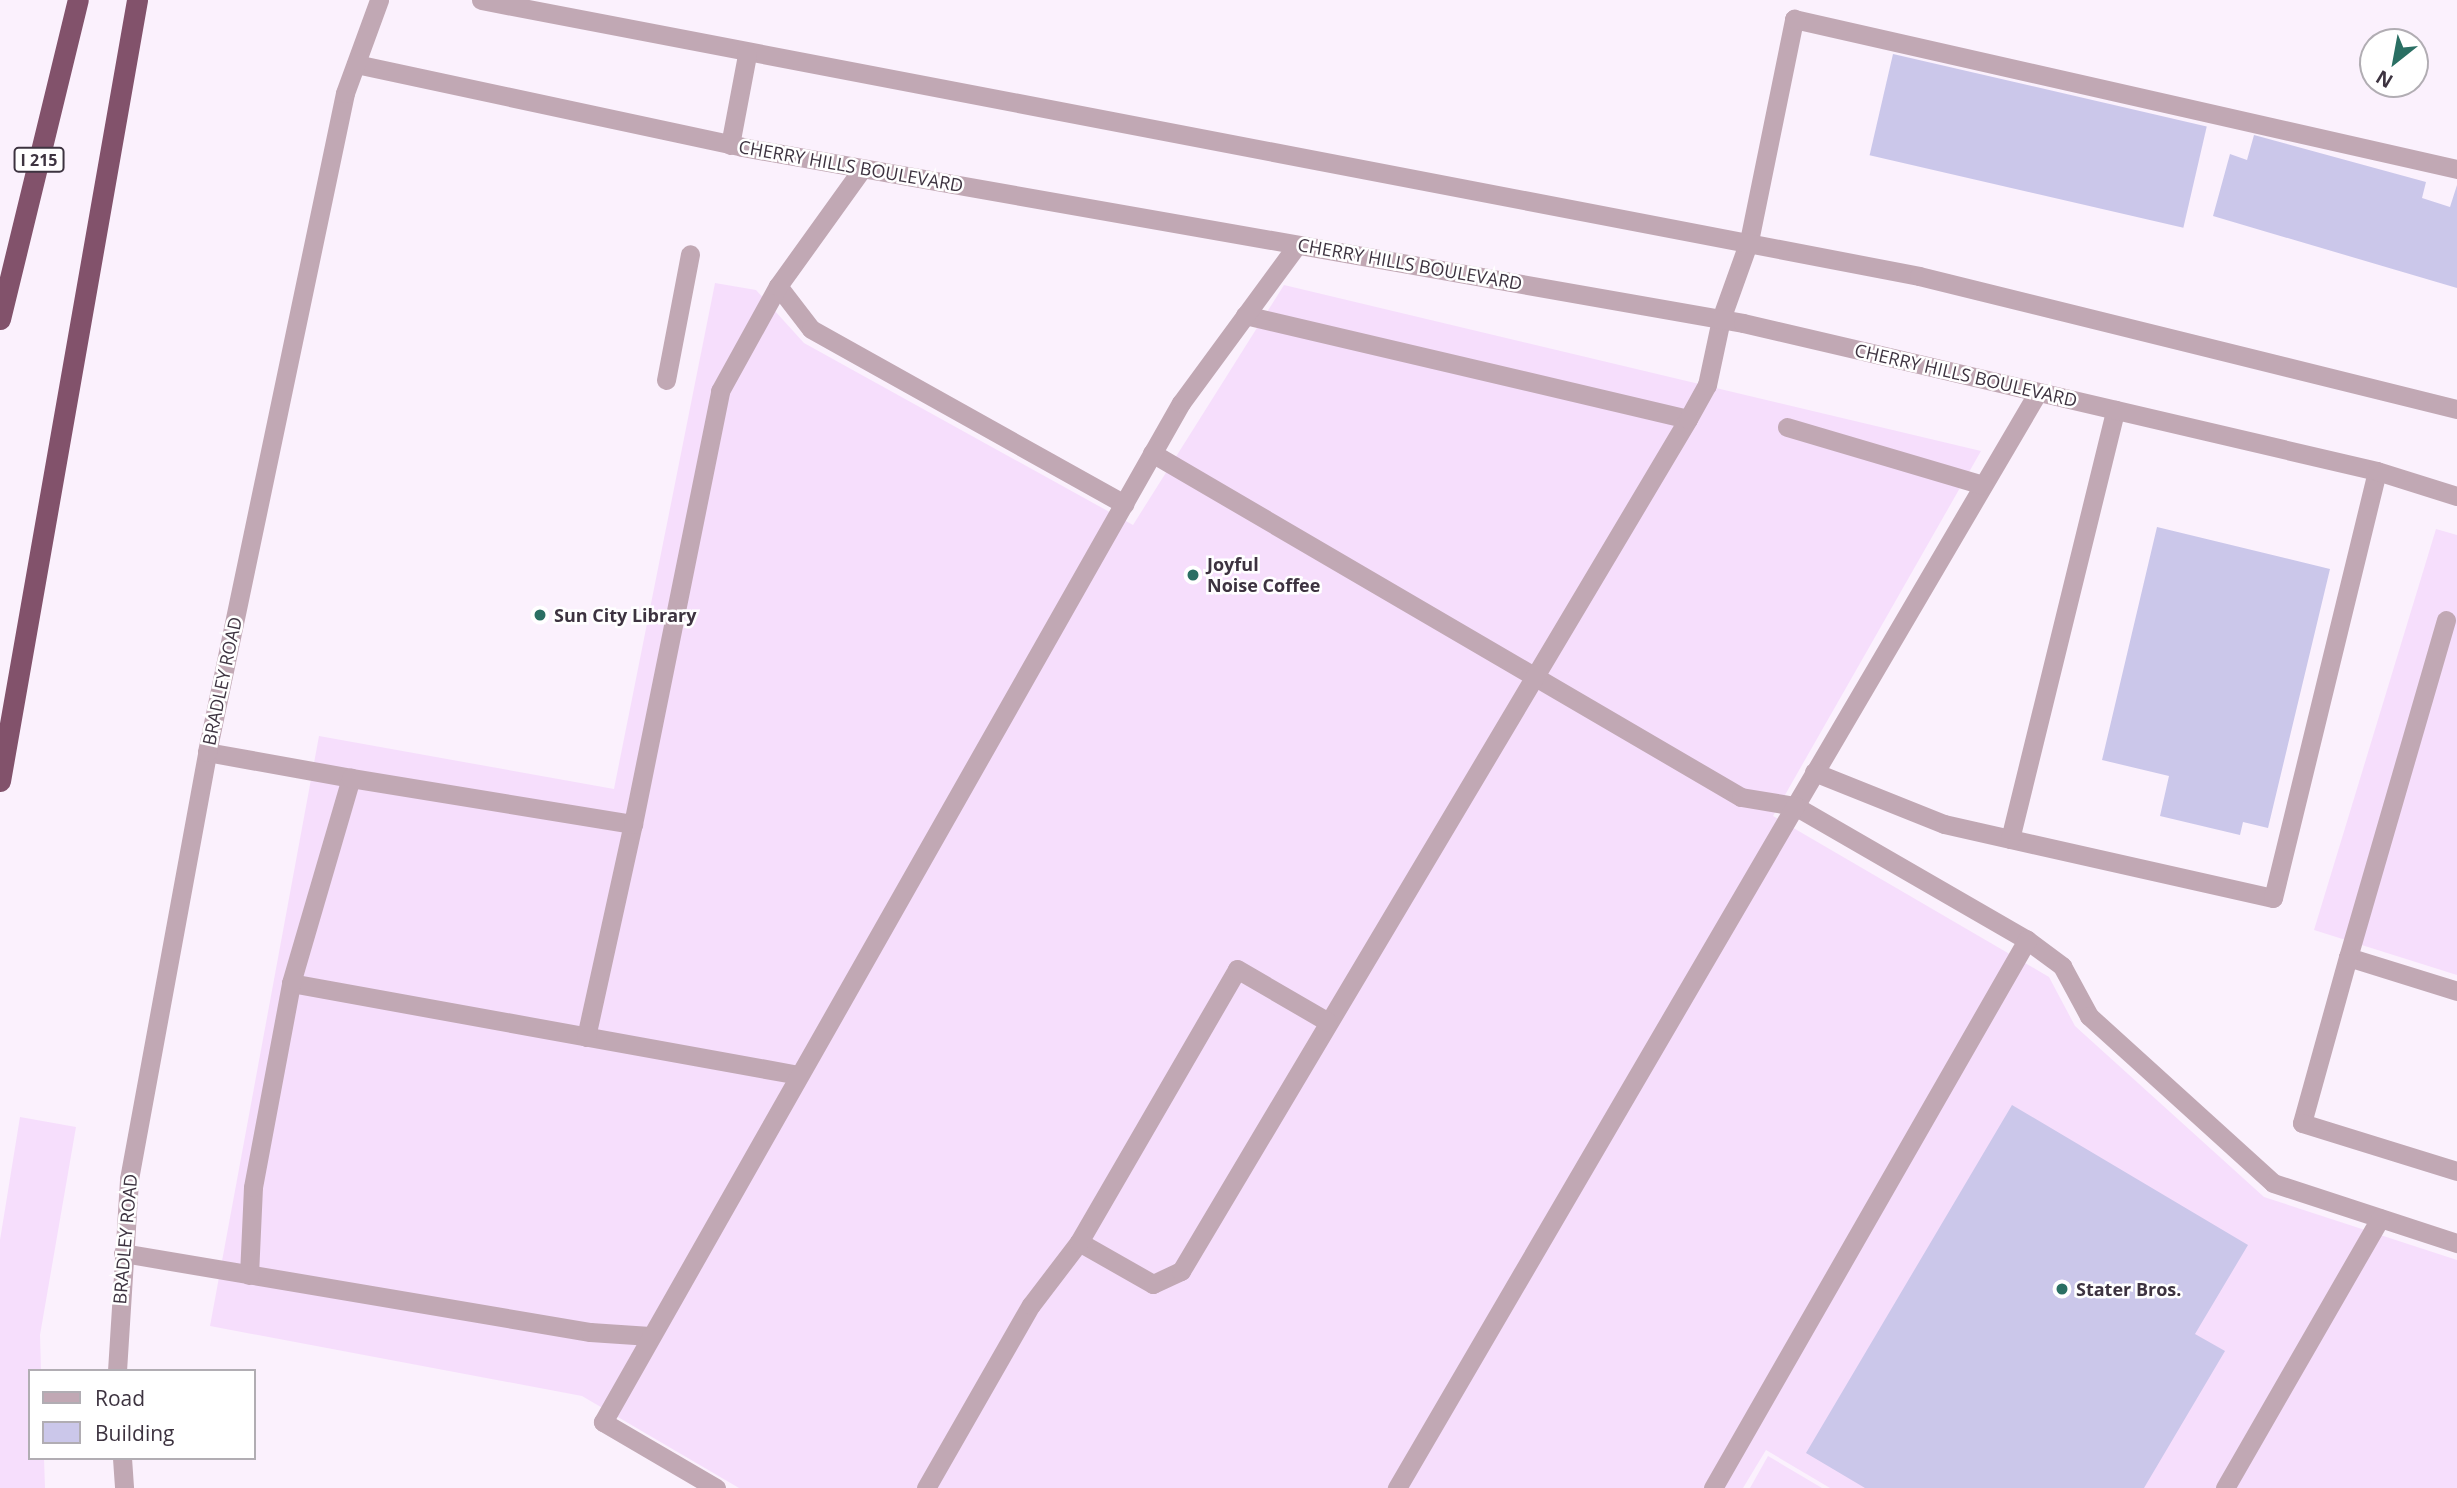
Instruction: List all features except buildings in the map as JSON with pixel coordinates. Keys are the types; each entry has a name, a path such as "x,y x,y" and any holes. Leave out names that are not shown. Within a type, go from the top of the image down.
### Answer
{"highway":[{"name":"I 215","path":"0,319 78,0"},
{"path":"0,781 137,0"}],"street":[{"name":"BRADLEY ROAD","path":"117,1369 129,1179 207,752 356,64 379,0"},
{"path":"481,0 747,55 1749,241 1919,276 2457,409"},
{"path":"1079,1242 1153,1284 1181,1271 1688,419 1706,384 1721,319 1749,241 1794,19 2457,169"},
{"path":"730,145 747,55"},
{"name":"CHERRY HILLS BOULEVARD","path":"356,64 730,145 1721,319 2377,471 2457,496"},
{"path":"586,1037 633,824 720,391 778,286 862,169"},
{"path":"716,1488 603,1422 1152,453 1245,315 1297,244"},
{"path":"666,380 690,254"},
{"path":"778,286 811,329 1124,504"},
{"path":"1245,315 1688,419"},
{"path":"1397,1488 2038,392"},
{"path":"2010,839 2115,410"},
{"path":"1787,427 1983,485"},
{"path":"1152,453 1741,797 1795,806 2027,940 2062,966 2090,1016 2273,1183 2457,1244"},
{"path":"1814,772 1944,824 2273,898 2377,471"},
{"path":"2446,620 2302,1123 2457,1171"},
{"path":"207,752 633,824"},
{"path":"248,1275 253,1187 291,983 351,778"},
{"path":"1713,1488 2027,940"},
{"path":"2348,957 2457,991"},
{"path":"926,1488 1031,1306 1079,1242 1237,969 1328,1022"},
{"path":"291,983 799,1075"},
{"path":"2225,1488 2379,1218"},
{"path":"123,1253 248,1275 650,1336"},
{"path":"122,1460 124,1488"}],"shaded area":[{"path":"715,283 756,290 804,343 1133,525 1284,285 1981,451 1773,816 2049,977 2075,1026 2264,1197 2457,1260 2457,1488 1830,1488 1766,1450 1743,1488 739,1488 582,1396 210,1326 319,736 614,789"},
{"path":"2436,529 2457,535 2457,975 2314,930"},
{"path":"20,1117 76,1127 40,1335 41,1369 28,1369 28,1460 44,1460 45,1488 0,1488 0,1240"},
{"path":"1768,1456 1822,1488 1750,1488"}],"place":[{"name":"Joyful Noise Coffee","path":"1193,575"},
{"name":"Sun City Library","path":"540,615"},
{"name":"Stater Bros.","path":"2062,1289"}]}
